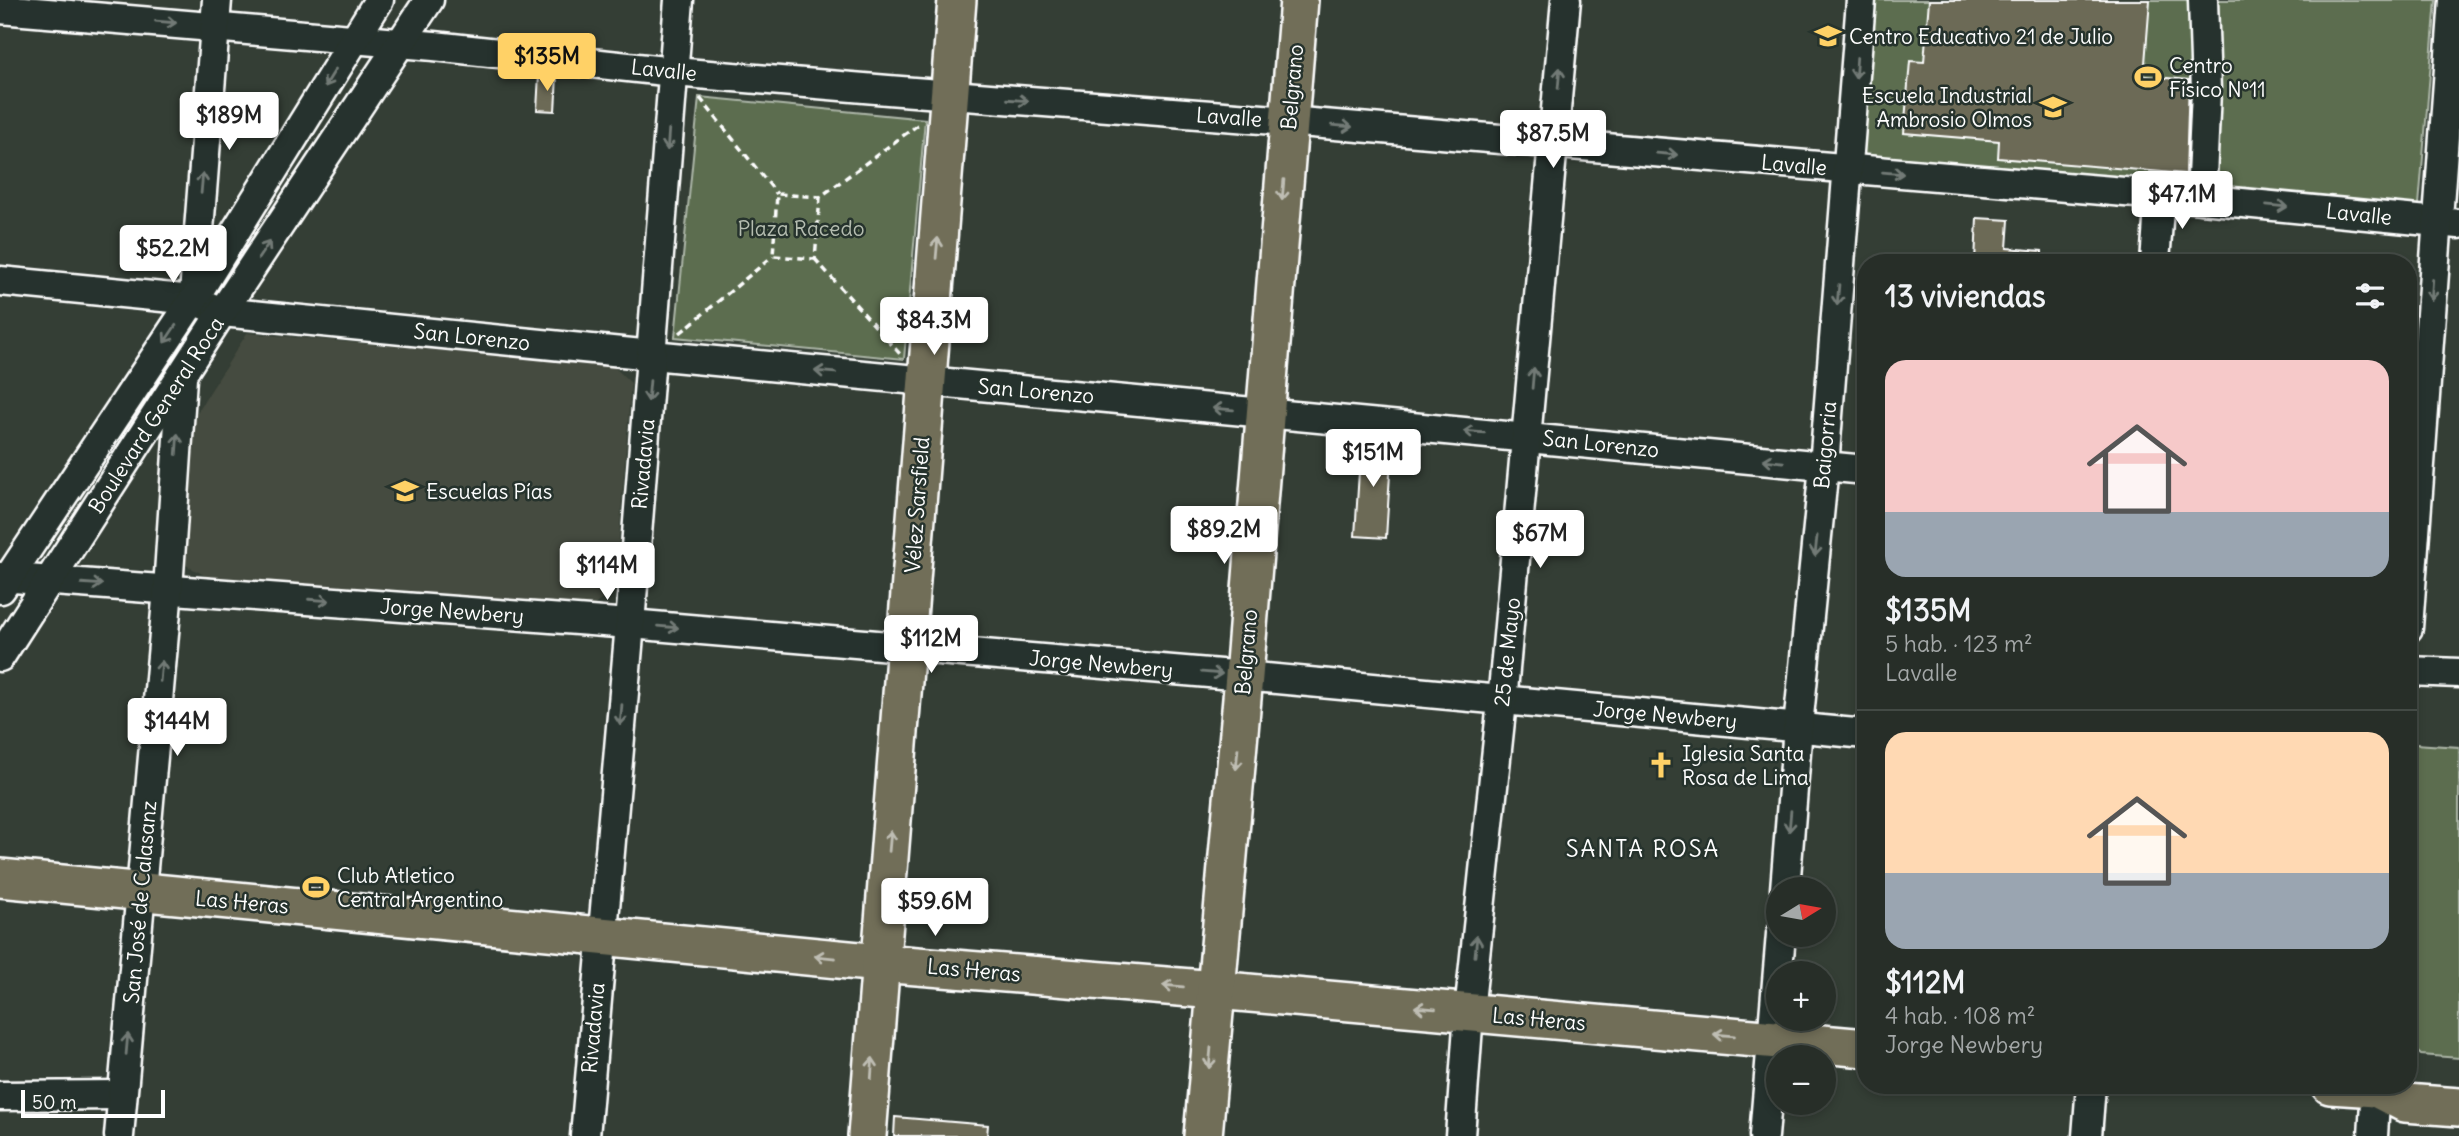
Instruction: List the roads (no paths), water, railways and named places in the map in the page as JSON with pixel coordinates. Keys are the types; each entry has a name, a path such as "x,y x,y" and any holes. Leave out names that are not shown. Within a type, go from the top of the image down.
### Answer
{"main road":[{"name":"Vélez Sarsfield","path":"867,1136 957,0"},
{"name":"Belgrano","path":"1203,1136 1244,676 1299,0"},
{"name":"Las Heras","path":"0,878 880,963 1857,1047"},
{"path":"2417,1085 2459,1086"},
{"path":"2396,1094 2405,1103 2459,1108"}],"street":[{"name":"Boulevard General Roca","path":"3,581 193,300 379,0"},
{"name":"Boulevard General Roca","path":"0,657 222,312 429,0"},
{"name":"Rivadavia","path":"585,1136 680,0"},
{"name":"25 de Mayo","path":"1460,1136 1469,1012 1528,436 1566,0"},
{"name":"Baigorria","path":"1785,877 1824,466 1861,0"},
{"path":"2201,199 2206,91 2203,0"},
{"path":"2417,475 2448,223 2454,0"},
{"name":"Lavalle","path":"0,9 216,13 354,39 674,72 2160,195 2448,223"},
{"path":"193,300 216,13"},
{"path":"2156,254 2160,195"},
{"name":"San Lorenzo","path":"0,281 193,300 222,312 1857,469"},
{"name":"San José de Calasanz","path":"119,1136 168,589 182,375"},
{"name":"Jorge Newbery","path":"3,581 48,581 168,589 629,624 1244,676 1857,733"},
{"path":"2417,671 2459,673"},
{"path":"1764,1136 1780,947"},
{"path":"2087,1136 2090,1094"},
{"path":"2373,1136 2385,1094"},
{"path":"0,1096 122,1095"}],"place":[{"name":"Centro Educativo 21 de Julio","path":"1828,36"},
{"name":"Centro Físico Nº11","path":"2148,77"},
{"name":"Escuela Industrial Ambrosio Olmos","path":"2053,107"},
{"name":"Escuelas Pías","path":"405,491"},
{"name":"Iglesia Santa Rosa de Lima","path":"1661,765"},
{"name":"Club Atletico Central Argentino","path":"316,887"}],"district":[{"name":"SANTA ROSA","path":"1643,848"}],"park label":[{"name":"Plaza Racedo","path":"801,228"}]}
